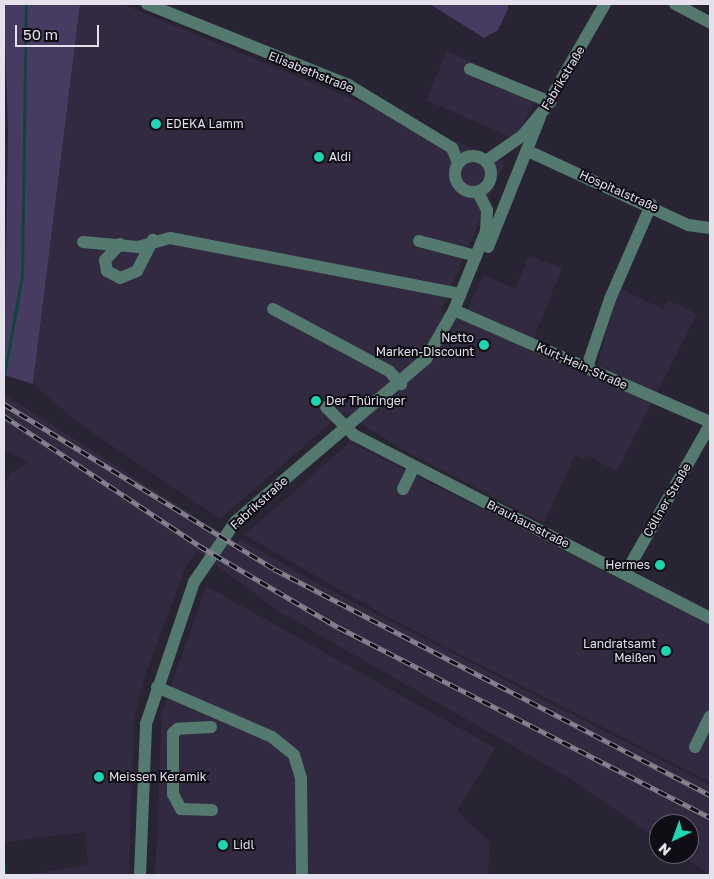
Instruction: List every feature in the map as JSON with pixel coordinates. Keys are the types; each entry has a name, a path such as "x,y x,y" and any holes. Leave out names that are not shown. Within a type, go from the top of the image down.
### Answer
{"street":[{"name":"Elisabethstraße","path":"147,4 348,85 452,148 458,163"},
{"name":"Fabrikstraße","path":"486,160 522,136 540,117 605,4"},
{"path":"675,4 710,23"},
{"path":"470,69 550,102"},
{"path":"458,302 476,276 528,151 540,117"},
{"name":"Hospitalstraße","path":"528,151 651,205 688,225 710,228"},
{"path":"474,155 486,160 491,178 478,192 465,191 456,182 458,163 474,155"},
{"name":"Fabrikstraße","path":"143,875 146,724 194,582 236,521 401,384 426,359 458,302 487,221 478,192"},
{"path":"587,367 610,299 651,205"},
{"name":"Kurt-Hein-Straße","path":"84,242 138,247 153,240 170,238 309,262 458,302 587,367 710,424"},
{"path":"120,244 105,260 107,271 120,278 137,271 153,240"},
{"path":"419,241 476,256"},
{"path":"273,308 389,371 401,384"},
{"name":"Brauhausstraße","path":"326,407 346,429 414,466 710,618"},
{"name":"Cöllner Straße","path":"625,574 710,424"},
{"path":"403,489 414,466"},
{"path":"157,688 272,737 294,756 301,778 302,875"},
{"path":"695,747 710,716"},
{"path":"211,727 173,733 173,794 181,809 212,810"}],"shaded area":[{"path":"4,4 80,4 33,384 4,375 8,132"},
{"path":"80,4 122,4 505,162 440,312 463,320 483,275 515,289 529,256 562,268 529,350 589,377 597,366 619,288 663,309 668,300 697,314 617,471 586,455 584,459 575,455 544,523 403,450 343,412 220,519 80,424 33,384"},
{"path":"430,4 508,4 508,9 498,30 484,38"},
{"path":"447,51 540,92 515,139 426,100"},
{"path":"4,394 237,543 240,539 320,585 710,785 710,875 694,864 699,864 699,814 649,814 649,833 574,781 280,612 197,551 186,566 144,678 134,719 129,875 25,875 88,864 85,832 4,842 4,484 12,472 29,463 4,449"},
{"path":"350,442 710,625 710,782 391,619 245,535"},
{"path":"206,586 495,748 457,811 490,842 488,875 155,875 162,712"}],"waterway":[{"path":"4,375 22,276 26,4"},
{"path":"4,863 5,875"}],"railway":[{"path":"4,404 274,569 710,795"},
{"path":"4,416 198,545 338,627 710,817"}],"place":[{"name":"EDEKA Lamm","path":"156,124"},
{"name":"Aldi","path":"319,157"},
{"name":"Netto Marken-Discount","path":"484,345"},
{"name":"Der Thüringer","path":"316,401"},
{"name":"Hermes","path":"660,565"},
{"name":"Landratsamt Meißen","path":"666,651"},
{"name":"Meissen Keramik","path":"99,777"},
{"name":"Lidl","path":"223,845"}]}
